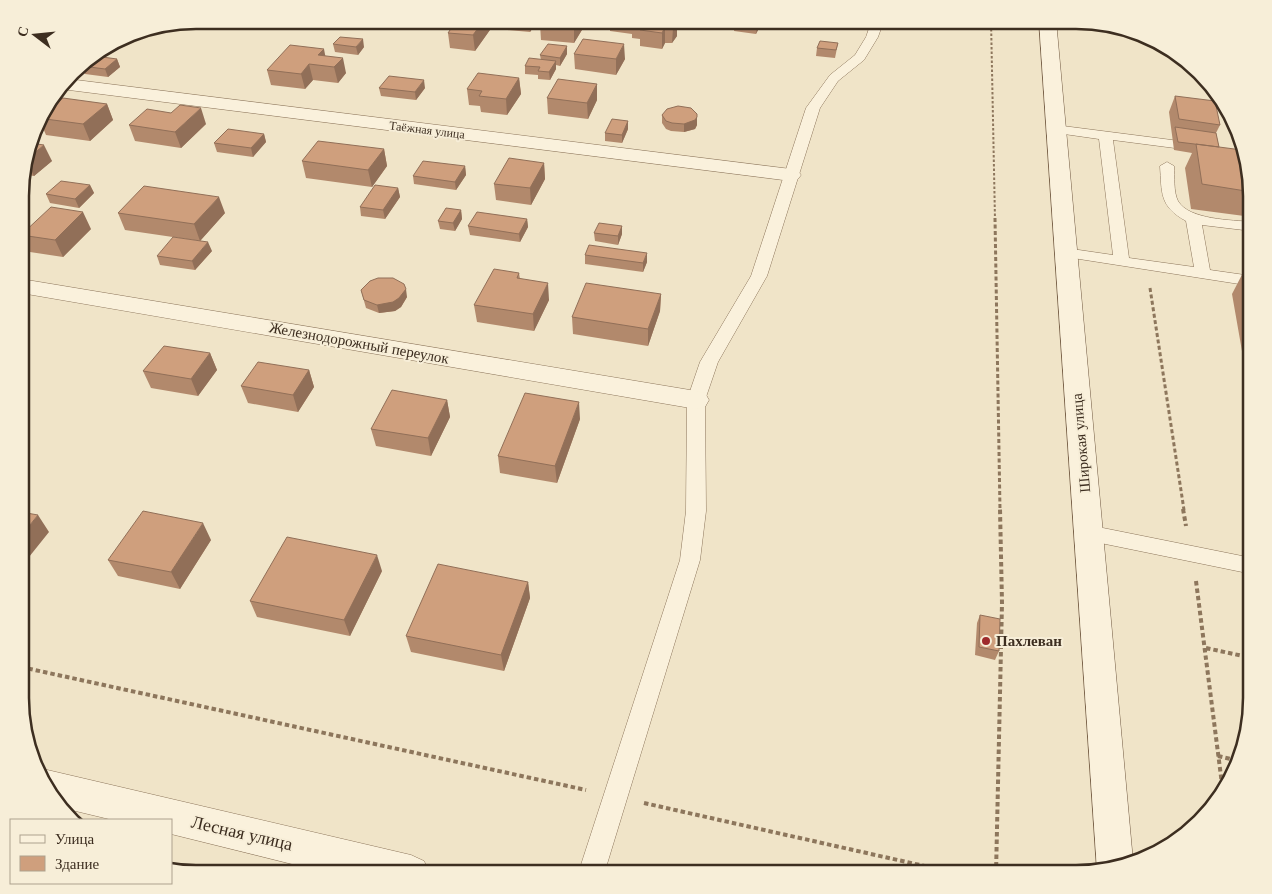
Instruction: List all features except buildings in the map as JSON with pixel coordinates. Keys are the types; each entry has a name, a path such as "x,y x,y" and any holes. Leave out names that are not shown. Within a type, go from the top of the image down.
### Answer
{"street":[{"name":"Широкая улица","path":"1048,29 1114,861"},
{"name":"Таёжная улица","path":"71,85 791,175"},
{"name":"Железнодорожный переулок","path":"29,287 696,400"},
{"name":"Лесная улица","path":"56,789 373,865"}],"lane":[{"path":"594,865 690,560 696,511 696,400 709,362 759,276 772,241 813,108 834,78 860,57 875,29"},
{"path":"1055,129 1213,149"},
{"path":"1105,135 1122,261"},
{"path":"1167,166 1171,204 1175,209 1193,219 1243,226"},
{"path":"1193,219 1203,274"},
{"path":"1065,253 1243,281"},
{"path":"1088,533 1243,564"}],"path":[{"path":"991,29 1002,603 996,865"},
{"path":"1147,265 1179,490 1206,648 1221,781"},
{"path":"1206,648 1243,656"},
{"path":"29,669 920,865"},
{"path":"1218,756 1231,758"}],"place":[{"name":"Пахлеван","path":"986,641"}]}
